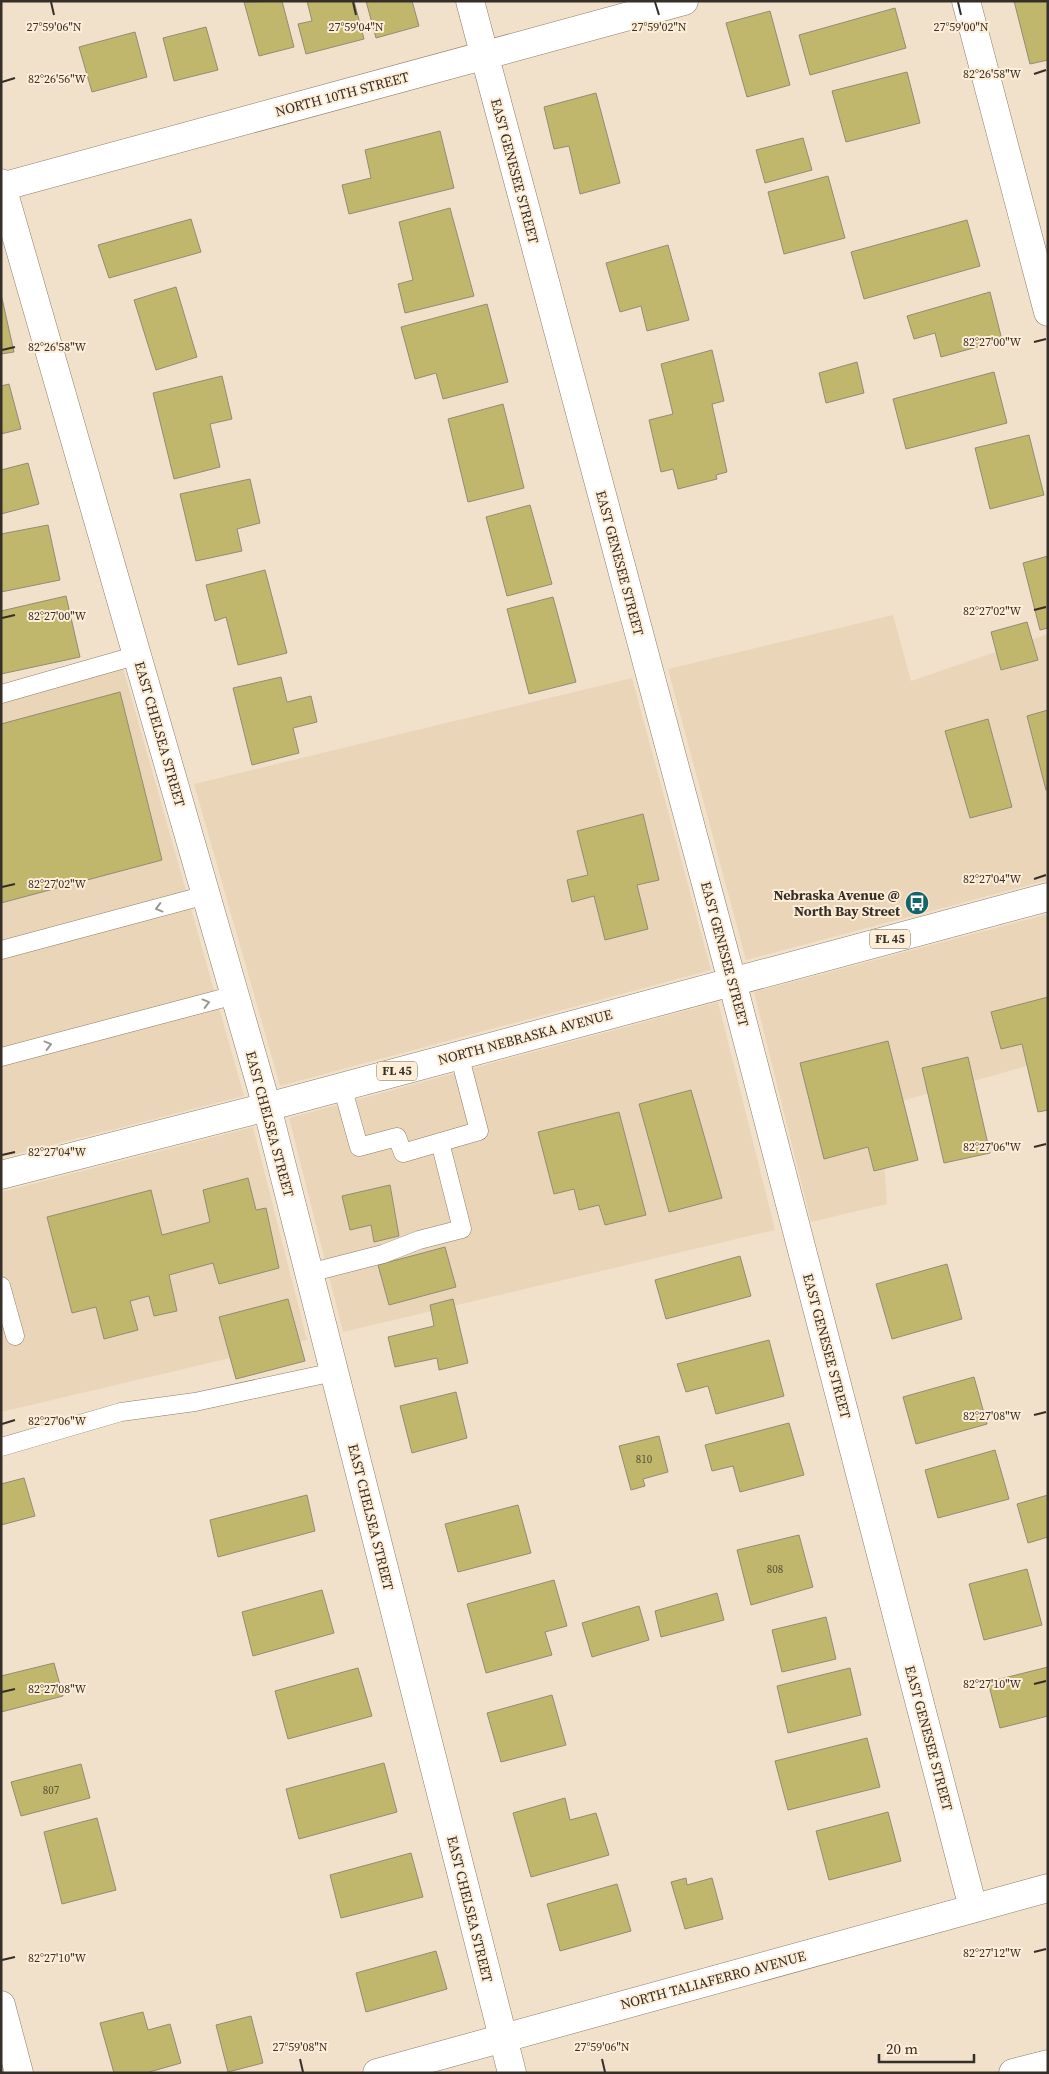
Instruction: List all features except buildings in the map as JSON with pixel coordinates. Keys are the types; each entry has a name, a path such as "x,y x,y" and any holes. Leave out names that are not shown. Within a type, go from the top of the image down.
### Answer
{"main road":[{"name":"EAST GENESEE STREET","path":"470,1 732,981 973,1908"},
{"name":"NORTH 10TH STREET","path":"2,186 684,1"},
{"path":"966,1 1048,312"},
{"name":"EAST CHELSEA STREET","path":"2,186 267,1107 512,2073"},
{"name":"NORTH NEBRASKA AVENUE","path":"1,1175 267,1107 1048,897"},
{"name":"NORTH TALIAFERRO AVENUE","path":"377,2073 1048,1888"},
{"path":"1,2005 18,2073"},
{"path":"1013,2073 1048,2064"}],"lane":[{"path":"1,694 138,655"},
{"path":"1,950 206,895"},
{"path":"1,1057 235,995"},
{"path":"342,1086 359,1147 397,1137 402,1153 479,1131 460,1054"},
{"path":"309,1273 383,1254 419,1240 462,1229 440,1142"},
{"path":"1,1286 14,1336"},
{"path":"1,1447 122,1412 195,1402 334,1372"}],"shaded area":[{"path":"893,615 911,681 1048,634 1048,880 746,960 668,669"},
{"path":"121,661 244,1096 1,1158 1,691"},
{"path":"632,678 711,970 280,1086 194,784"},
{"path":"1048,914 1048,1060 880,1107 887,1204 811,1222 754,992"},
{"path":"718,1002 775,1230 343,1332 289,1118"},
{"path":"253,1127 307,1340 1,1412 1,1192"}],"place":[{"name":"Nebraska Avenue @ North Bay Street","path":"917,903"}]}
